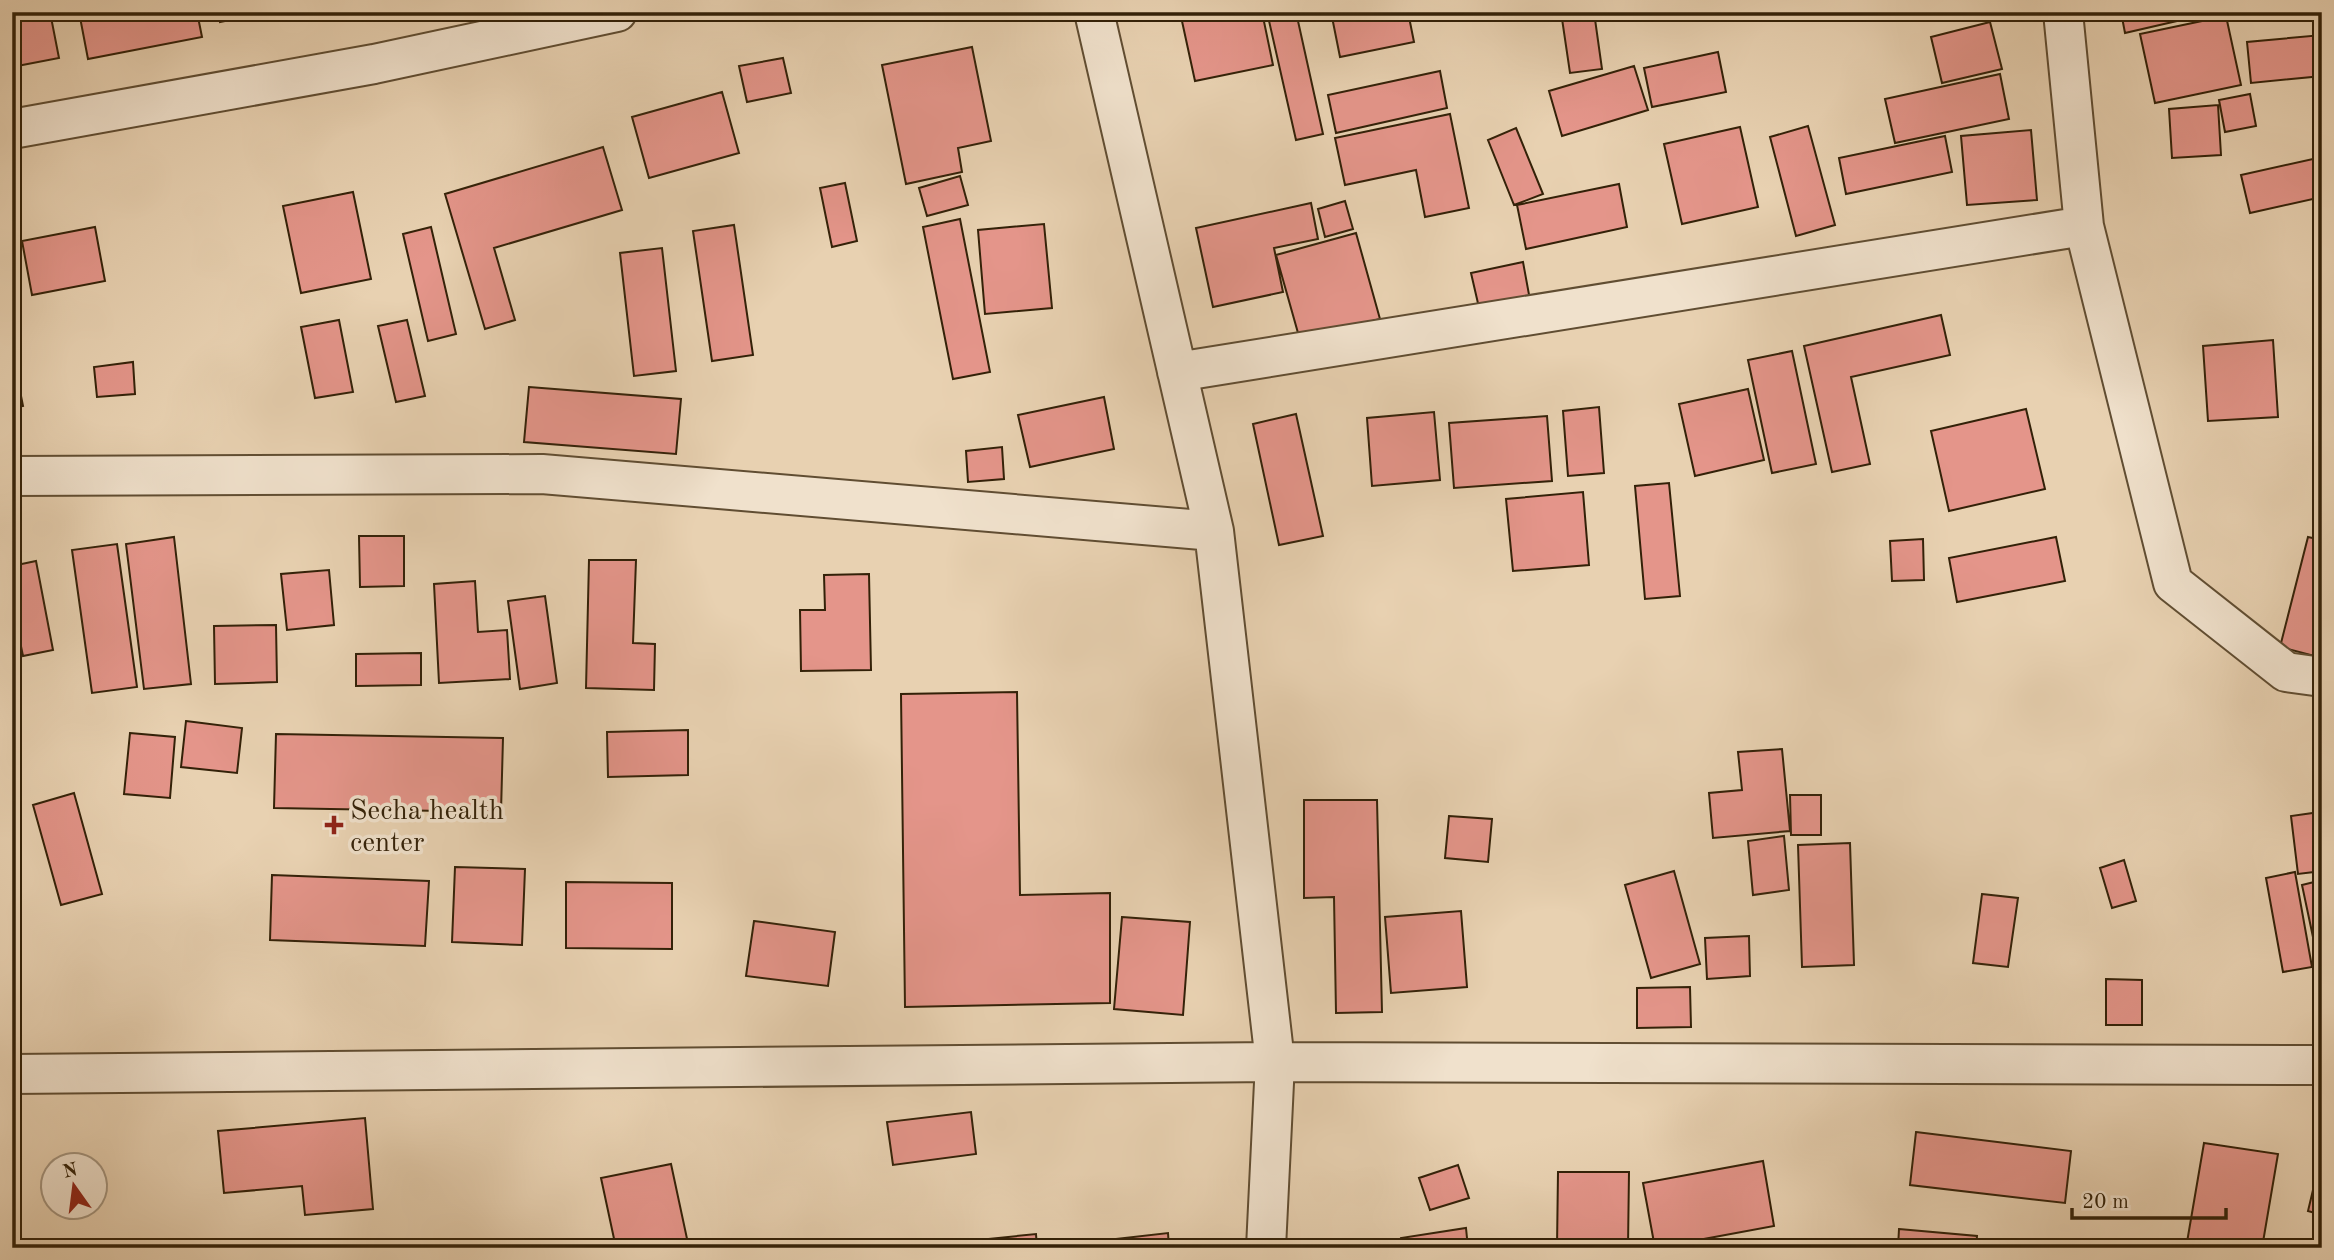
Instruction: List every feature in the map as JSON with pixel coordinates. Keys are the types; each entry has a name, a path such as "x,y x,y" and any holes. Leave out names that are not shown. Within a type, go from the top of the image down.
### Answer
{"street":[{"path":"12,129 373,64 617,12"},
{"path":"1094,12 1214,531 1275,1062 1266,1248"},
{"path":"2063,12 2084,226 2173,583 2286,672 2322,677"},
{"path":"1177,372 2084,226"},
{"path":"12,476 542,474 1214,531"},
{"path":"12,1074 1275,1062 2322,1065"}],"building":[{"path":"12,12 50,12 59,58 12,67"},
{"path":"79,12 197,12 202,37 88,59"},
{"path":"218,12 268,12 220,22"},
{"path":"1180,12 1262,12 1273,65 1195,81"},
{"path":"1267,12 1296,12 1323,134 1296,140"},
{"path":"1331,12 1408,12 1414,42 1340,57"},
{"path":"1561,12 1594,12 1602,69 1570,73"},
{"path":"2121,12 2216,12 2125,33"},
{"path":"2226,16 2241,85 2155,103 2140,34"},
{"path":"1990,22 2002,69 1942,83 1931,37"},
{"path":"2322,35 2322,76 2251,83 2247,42"},
{"path":"972,47 991,141 958,148 962,172 906,184 882,65"},
{"path":"1718,52 1726,92 1652,107 1644,68"},
{"path":"783,58 791,93 747,102 739,66"},
{"path":"1634,66 1648,110 1562,136 1549,91"},
{"path":"1440,71 1447,108 1336,133 1328,95"},
{"path":"2000,74 2009,119 1895,143 1885,99"},
{"path":"722,92 739,153 649,178 632,117"},
{"path":"2250,94 2256,126 2225,132 2219,100"},
{"path":"2218,105 2221,155 2172,158 2169,109"},
{"path":"1450,114 1469,208 1425,217 1416,170 1345,185 1335,138"},
{"path":"1808,126 1835,225 1796,236 1770,137"},
{"path":"1740,127 1758,207 1682,224 1664,144"},
{"path":"1516,128 1543,194 1514,205 1488,140"},
{"path":"2031,130 2037,200 1967,205 1961,136"},
{"path":"1945,136 1952,172 1846,194 1839,158"},
{"path":"603,147 622,210 494,248 515,320 485,329 445,194"},
{"path":"2322,157 2322,197 2250,213 2241,175"},
{"path":"960,176 968,205 927,216 919,188"},
{"path":"845,183 857,241 832,247 820,188"},
{"path":"1619,184 1627,227 1526,249 1517,205"},
{"path":"353,192 371,279 301,293 283,206"},
{"path":"1345,201 1353,229 1325,237 1318,209"},
{"path":"1311,203 1318,239 1274,248 1283,292 1213,307 1196,228"},
{"path":"960,219 990,372 953,379 923,227"},
{"path":"1044,224 1052,308 985,314 978,230"},
{"path":"734,225 753,355 712,361 693,231"},
{"path":"95,227 105,281 32,295 22,241"},
{"path":"431,227 456,334 428,341 403,234"},
{"path":"1356,233 1380,319 1300,340 1276,255"},
{"path":"662,248 676,371 634,376 620,253"},
{"path":"1523,262 1530,300 1480,312 1471,273"},
{"path":"1941,315 1950,355 1851,377 1870,464 1832,472 1804,346"},
{"path":"339,320 353,392 315,398 301,327"},
{"path":"407,320 425,396 396,402 378,326"},
{"path":"2273,340 2278,417 2208,421 2203,346"},
{"path":"12,351 23,406 12,408"},
{"path":"1792,351 1816,464 1772,473 1748,360"},
{"path":"133,362 135,394 97,397 94,367"},
{"path":"529,387 681,399 676,454 524,442"},
{"path":"1748,389 1764,460 1695,476 1679,404"},
{"path":"1104,397 1114,449 1030,467 1018,415"},
{"path":"1599,407 1604,473 1568,476 1563,411"},
{"path":"2026,409 2045,489 1949,511 1931,431"},
{"path":"1434,412 1440,480 1372,486 1367,418"},
{"path":"1296,414 1323,536 1279,545 1253,424"},
{"path":"1547,416 1552,481 1454,488 1449,423"},
{"path":"1002,447 1004,479 968,482 966,451"},
{"path":"1669,483 1680,596 1645,599 1635,486"},
{"path":"1583,492 1589,565 1513,571 1506,499"},
{"path":"359,536 404,536 404,586 360,587"},
{"path":"174,537 191,684 144,689 126,544"},
{"path":"2056,537 2065,581 1957,602 1949,558"},
{"path":"2308,537 2322,540 2322,658 2280,647"},
{"path":"1923,539 1924,580 1892,581 1890,541"},
{"path":"117,544 137,687 92,693 72,550"},
{"path":"589,560 636,560 633,643 655,644 654,690 586,688"},
{"path":"36,561 53,650 23,656 12,603 12,566"},
{"path":"329,570 334,625 287,630 281,574"},
{"path":"869,574 871,670 801,671 800,610 825,610 824,575"},
{"path":"475,581 478,632 507,630 510,679 439,683 434,584"},
{"path":"545,596 557,683 520,689 508,601"},
{"path":"276,625 277,682 215,684 214,626"},
{"path":"421,653 421,685 356,686 356,654"},
{"path":"1017,692 1020,895 1110,893 1110,1003 905,1007 901,694"},
{"path":"186,721 242,728 237,773 181,767"},
{"path":"688,730 688,775 608,777 607,732"},
{"path":"130,733 175,737 170,798 124,794"},
{"path":"276,734 503,738 501,812 274,808"},
{"path":"1782,749 1790,831 1713,838 1709,793 1742,790 1738,752"},
{"path":"74,793 102,894 61,905 33,805"},
{"path":"1790,795 1821,795 1821,835 1791,835"},
{"path":"1304,800 1377,800 1382,1012 1336,1013 1334,897 1304,898"},
{"path":"2320,812 2322,871 2298,874 2291,816"},
{"path":"1449,816 1492,819 1488,862 1445,858"},
{"path":"1784,836 1789,890 1753,895 1748,841"},
{"path":"1850,843 1854,965 1802,967 1798,845"},
{"path":"2124,860 2136,901 2112,908 2100,868"},
{"path":"455,867 525,869 522,945 452,942"},
{"path":"1674,871 1700,964 1651,978 1625,885"},
{"path":"2295,872 2312,967 2283,972 2266,878"},
{"path":"272,875 429,881 425,946 270,940"},
{"path":"2322,880 2322,955 2317,956 2302,885"},
{"path":"566,882 672,883 672,949 566,948"},
{"path":"1982,894 2018,898 2008,967 1973,963"},
{"path":"1461,911 1467,987 1391,993 1385,917"},
{"path":"1122,917 1190,922 1183,1015 1114,1009"},
{"path":"754,921 835,932 828,986 746,976"},
{"path":"1749,936 1750,976 1707,979 1705,938"},
{"path":"2106,979 2142,980 2142,1025 2106,1025"},
{"path":"1690,987 1691,1027 1637,1028 1637,988"},
{"path":"971,1112 976,1154 893,1165 887,1122"},
{"path":"365,1118 373,1209 305,1215 302,1186 224,1193 218,1131"},
{"path":"1916,1132 2071,1151 2065,1203 1910,1185"},
{"path":"2204,1143 2278,1154 2262,1248 2186,1248"},
{"path":"2322,1152 2322,1215 2308,1211"},
{"path":"1763,1161 1774,1226 1655,1248 1643,1183"},
{"path":"671,1164 689,1248 616,1248 601,1178"},
{"path":"1458,1165 1469,1198 1430,1210 1419,1178"},
{"path":"1558,1172 1629,1172 1628,1247 1557,1247"},
{"path":"1466,1228 1468,1248 1402,1248 1401,1238"},
{"path":"1899,1229 1977,1236 1976,1248 1898,1248"},
{"path":"1168,1233 1169,1248 1046,1248 1046,1247"},
{"path":"1036,1234 1037,1248 951,1248 950,1243"}],"place":[{"name":"Secha health center","path":"334,825"}]}
